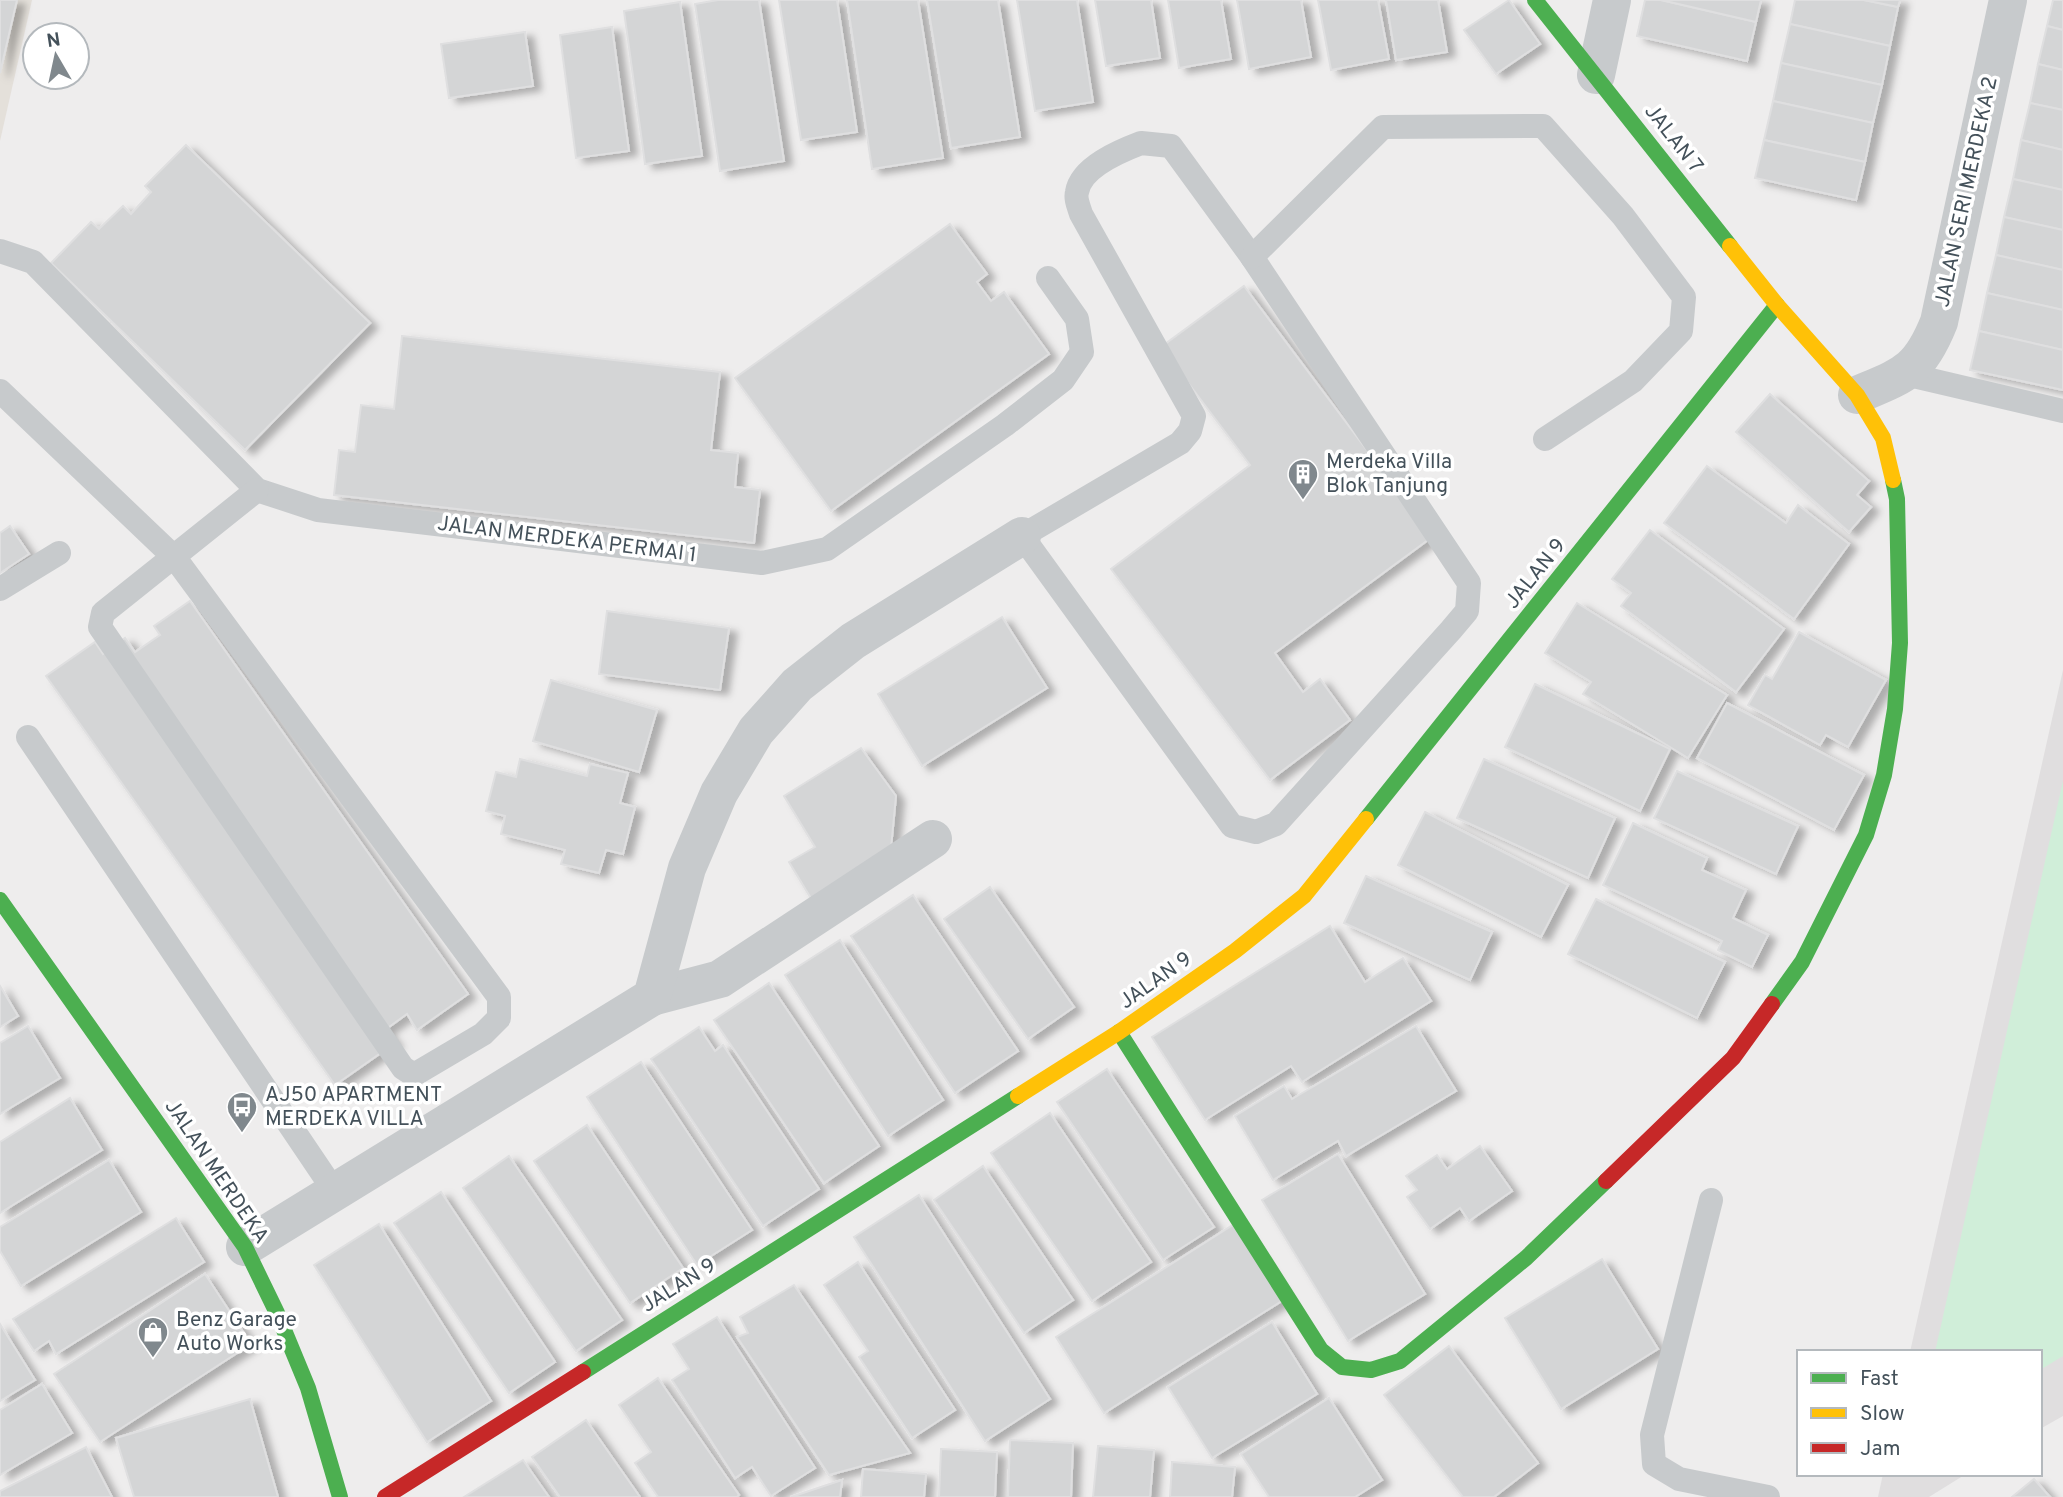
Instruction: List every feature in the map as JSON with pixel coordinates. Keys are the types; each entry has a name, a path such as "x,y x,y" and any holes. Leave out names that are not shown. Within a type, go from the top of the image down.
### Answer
{"street":[{"name":"JALAN 7","path":"1119,1032 1321,1350 1342,1367 1371,1370 1399,1361 1526,1258 1732,1058 1802,962 1866,835 1884,775 1895,709 1900,643 1896,499 1892,469 1883,438 1857,396 1777,305 1535,0"},
{"path":"1596,75 1612,0"},
{"name":"JALAN SERI MERDEKA 2","path":"1857,396 1905,374 1929,347 1939,322 2008,0"},
{"name":"JALAN 9","path":"385,1497 1119,1032 1235,951 1304,896 1777,305"},
{"path":"652,997 687,869 719,793 756,731 797,685 853,641 1022,536"},
{"path":"245,1247 652,997 720,979 933,839"},
{"name":"JALAN MERDEKA","path":"0,900 245,1247 277,1313 308,1388 340,1497"}],"lane":[{"path":"1252,257 1383,127 1543,126 1623,216 1684,297 1681,331 1633,381 1545,439"},
{"path":"1141,143 1171,146 1252,257 1469,583 1467,611 1276,824 1256,832 1232,826 1022,536 1180,443 1190,431 1194,416 1081,214 1076,195 1081,178 1117,152 1141,143"},
{"name":"JALAN MERDEKA PERMAI 1","path":"0,251 33,262 257,490 318,510 762,563 827,549 1005,425 1063,380 1082,352 1077,318 1048,278"},
{"path":"1905,374 2063,411"},
{"path":"0,391 175,558 499,997 499,1018 483,1034 417,1073 403,1068 100,627 103,613 175,558 257,490"},
{"path":"0,589 59,553"},
{"path":"28,737 335,1192"},
{"path":"1711,1200 1652,1435 1654,1464 1679,1479 1768,1497"}],"shaded area":[{"path":"0,0 32,0 27,21 21,21 21,48 0,141"},
{"path":"2063,670 2063,1416 2042,1428 2042,1350 1910,1350"},
{"path":"1883,1476 1963,1476 1929,1497 1878,1497"}],"green space":[{"path":"2063,781 2063,1356 2042,1369 2042,1350 1935,1350"}],"building":[{"path":"0,0 17,0 0,73"},
{"path":"718,0 759,0 784,161 720,171 695,4"},
{"path":"779,0 837,0 857,132 801,140"},
{"path":"847,0 918,0 943,158 872,169"},
{"path":"927,0 998,0 1020,137 951,148"},
{"path":"1017,0 1077,0 1093,102 1035,111"},
{"path":"1095,0 1151,0 1160,58 1106,66"},
{"path":"1168,0 1221,0 1231,59 1179,68"},
{"path":"1237,0 1301,0 1311,57 1249,69"},
{"path":"1318,0 1378,0 1389,59 1331,70"},
{"path":"1386,0 1438,0 1447,52 1396,60"},
{"path":"1509,0 1540,44 1496,74 1464,30"},
{"path":"1645,0 1661,0 1756,22 1747,61 1637,36"},
{"path":"1661,0 1761,0 1756,22"},
{"path":"1795,0 1864,0 1898,7 1890,46 1790,24"},
{"path":"1864,0 1900,0 1898,7"},
{"path":"2053,0 2063,0 2063,30 2047,26"},
{"path":"680,2 702,156 645,164 624,11"},
{"path":"1790,24 1890,46 1882,85 1781,63"},
{"path":"2047,26 2063,30 2063,70 2038,64"},
{"path":"612,27 629,151 576,158 560,35"},
{"path":"525,32 533,86 449,98 441,44"},
{"path":"1781,63 1882,85 1873,123 1773,101"},
{"path":"2038,64 2063,70 2063,110 2030,103"},
{"path":"1773,101 1873,123 1865,162 1764,140"},
{"path":"2030,103 2063,110 2063,150 2021,140"},
{"path":"1764,140 1865,162 1856,200 1755,178"},
{"path":"2021,140 2063,150 2063,190 2013,179"},
{"path":"186,145 370,323 245,450 51,263 91,222 99,229 123,206 131,214 151,192 145,186"},
{"path":"2013,179 2063,190 2063,230 2004,217"},
{"path":"2004,217 2063,230 2063,270 1996,255"},
{"path":"950,224 987,274 977,282 991,301 1004,292 1049,354 831,511 735,378"},
{"path":"1996,255 2063,270 2063,310 1987,293"},
{"name":"Merdeka Villa Blok Tanjung","path":"1244,286 1432,537 1275,653 1303,692 1320,679 1350,720 1270,780 1111,569 1250,465 1161,347"},
{"path":"1987,293 2063,310 2063,350 1979,331"},
{"path":"1979,331 2063,350 2063,390 1970,370"},
{"path":"402,336 720,372 711,450 738,453 735,487 760,490 754,543 334,495 339,450 355,452 361,405 394,409"},
{"path":"1770,394 1869,481 1857,495 1871,507 1849,532 1736,432"},
{"path":"1707,466 1786,523 1798,505 1849,544 1794,619 1664,523"},
{"path":"10,526 29,554 0,573 0,533"},
{"path":"1650,530 1784,629 1736,692 1621,606 1631,593 1612,579"},
{"path":"190,601 468,994 417,1030 407,1014 385,1030 395,1043 335,1085 46,676 95,642 103,654 125,638 135,652 160,635 154,626"},
{"path":"1577,603 1727,695 1688,758 1583,694 1591,682 1545,653"},
{"path":"607,611 729,628 720,690 599,674"},
{"path":"1002,617 1047,688 922,766 878,694"},
{"path":"1799,632 1886,680 1848,747 1826,735 1820,745 1748,705 1765,675 1772,679"},
{"path":"551,680 657,710 639,772 533,741"},
{"path":"1535,684 1670,749 1640,811 1505,747"},
{"path":"1727,703 1864,775 1834,830 1697,758"},
{"path":"861,748 896,796 891,848 812,900 789,862 815,847 784,796"},
{"path":"520,759 587,776 590,764 628,773 620,803 635,807 623,854 606,850 599,873 561,864 565,850 501,834 505,816 486,811 496,772 516,777"},
{"path":"1484,759 1615,818 1588,878 1457,818"},
{"path":"1677,771 1798,826 1776,874 1654,818"},
{"path":"1425,812 1568,885 1541,937 1398,865"},
{"path":"1633,823 1707,858 1702,870 1746,890 1733,918 1768,935 1752,967 1718,950 1722,941 1603,885"},
{"path":"1366,876 1492,932 1470,980 1344,923"},
{"path":"990,887 1074,1007 1028,1039 944,919"},
{"path":"913,895 1018,1051 955,1093 851,936"},
{"path":"1596,899 1725,962 1697,1018 1568,954"},
{"path":"1330,926 1365,982 1403,958 1431,1001 1302,1082 1291,1066 1205,1120 1152,1037"},
{"path":"840,940 943,1100 888,1136 785,975"},
{"path":"769,983 879,1146 824,1183 714,1020"},
{"path":"0,986 18,1016 0,1027"},
{"path":"28,1026 60,1078 0,1114 0,1043"},
{"path":"1416,1026 1456,1091 1346,1156 1338,1141 1273,1180 1235,1116 1284,1086 1292,1099"},
{"path":"699,1027 715,1051 723,1045 819,1189 763,1226 651,1059"},
{"path":"641,1062 752,1230 697,1265 587,1097"},
{"path":"1107,1069 1214,1227 1163,1260 1057,1102"},
{"path":"70,1098 102,1150 0,1213 0,1142"},
{"path":"1050,1113 1151,1262 1092,1301 991,1153"},
{"path":"587,1125 683,1268 630,1303 534,1161"},
{"path":"1480,1146 1512,1191 1469,1221 1460,1208 1430,1229 1407,1197 1417,1190 1406,1176 1437,1155 1447,1169"},
{"path":"1338,1154 1425,1294 1348,1341 1262,1200"},
{"path":"509,1156 622,1320 576,1351 463,1188"},
{"path":"109,1160 141,1212 21,1286 0,1251 0,1227"},
{"path":"983,1166 1073,1300 1024,1333 934,1200"},
{"path":"441,1192 555,1362 509,1393 394,1223"},
{"path":"919,1195 1050,1399 985,1441 854,1237"},
{"path":"176,1218 204,1262 56,1354 49,1341 34,1351 13,1319"},
{"path":"1236,1223 1285,1299 1104,1413 1056,1337"},
{"path":"379,1224 491,1401 427,1442 314,1265"},
{"path":"1602,1259 1658,1349 1561,1409 1505,1318"},
{"path":"858,1262 955,1410 912,1438 859,1357 868,1351 824,1285"},
{"name":"Benz Garage Auto Works","path":"205,1274 251,1344 100,1442 54,1374"},
{"path":"794,1285 910,1453 829,1475 737,1337 748,1333 740,1317"},
{"path":"717,1317 815,1468 771,1496 752,1467 735,1478 672,1380 689,1369 673,1344"},
{"path":"1272,1322 1317,1394 1212,1458 1168,1387"},
{"path":"0,1324 35,1380 0,1401"},
{"path":"1449,1346 1538,1463 1494,1497 1463,1497 1384,1395"},
{"path":"658,1378 739,1495 737,1497 658,1497 635,1463 651,1452 619,1405"},
{"path":"42,1384 72,1433 0,1475 0,1410"},
{"path":"1329,1398 1382,1480 1355,1497 1269,1497 1241,1454"},
{"path":"250,1399 278,1497 134,1497 116,1438"},
{"path":"586,1420 640,1497 560,1497 532,1457"},
{"path":"1010,1440 1073,1443 1071,1497 1008,1497"},
{"path":"1098,1446 1154,1450 1150,1497 1093,1497"},
{"path":"86,1447 112,1497 0,1497 0,1491"},
{"path":"941,1449 997,1452 995,1497 939,1497"},
{"path":"523,1460 549,1497 464,1497"},
{"path":"1172,1462 1235,1467 1232,1497 1170,1497"},
{"path":"863,1469 926,1474 924,1497 861,1497"},
{"path":"2034,1479 2050,1497 2012,1497"},
{"path":"842,1480 840,1497 791,1497"}],"traffic: fast":[{"path":"1535,0 1730,246"},
{"path":"1366,819 1777,305"},
{"path":"1772,1004 1802,962 1866,835 1884,775 1895,709 1900,643 1897,499 1893,480"},
{"path":"0,900 245,1247 277,1313 308,1388 340,1497"},
{"path":"1119,1032 1321,1350 1342,1367 1371,1370 1400,1361 1526,1258 1606,1181"},
{"path":"583,1372 1018,1096"}],"traffic: slow":[{"path":"1730,246 1777,305 1857,395 1883,438 1893,480"},
{"path":"1018,1096 1119,1032 1235,951 1304,896 1366,819"}],"traffic: jam":[{"path":"1606,1181 1733,1058 1772,1004"},
{"path":"385,1497 583,1372"}],"place":[{"name":"Merdeka Villa Blok Tanjung","path":"1303,501"},
{"name":"AJ50 APARTMENT MERDEKA VILLA","path":"242,1134"},
{"name":"Benz Garage Auto Works","path":"153,1359"}]}
